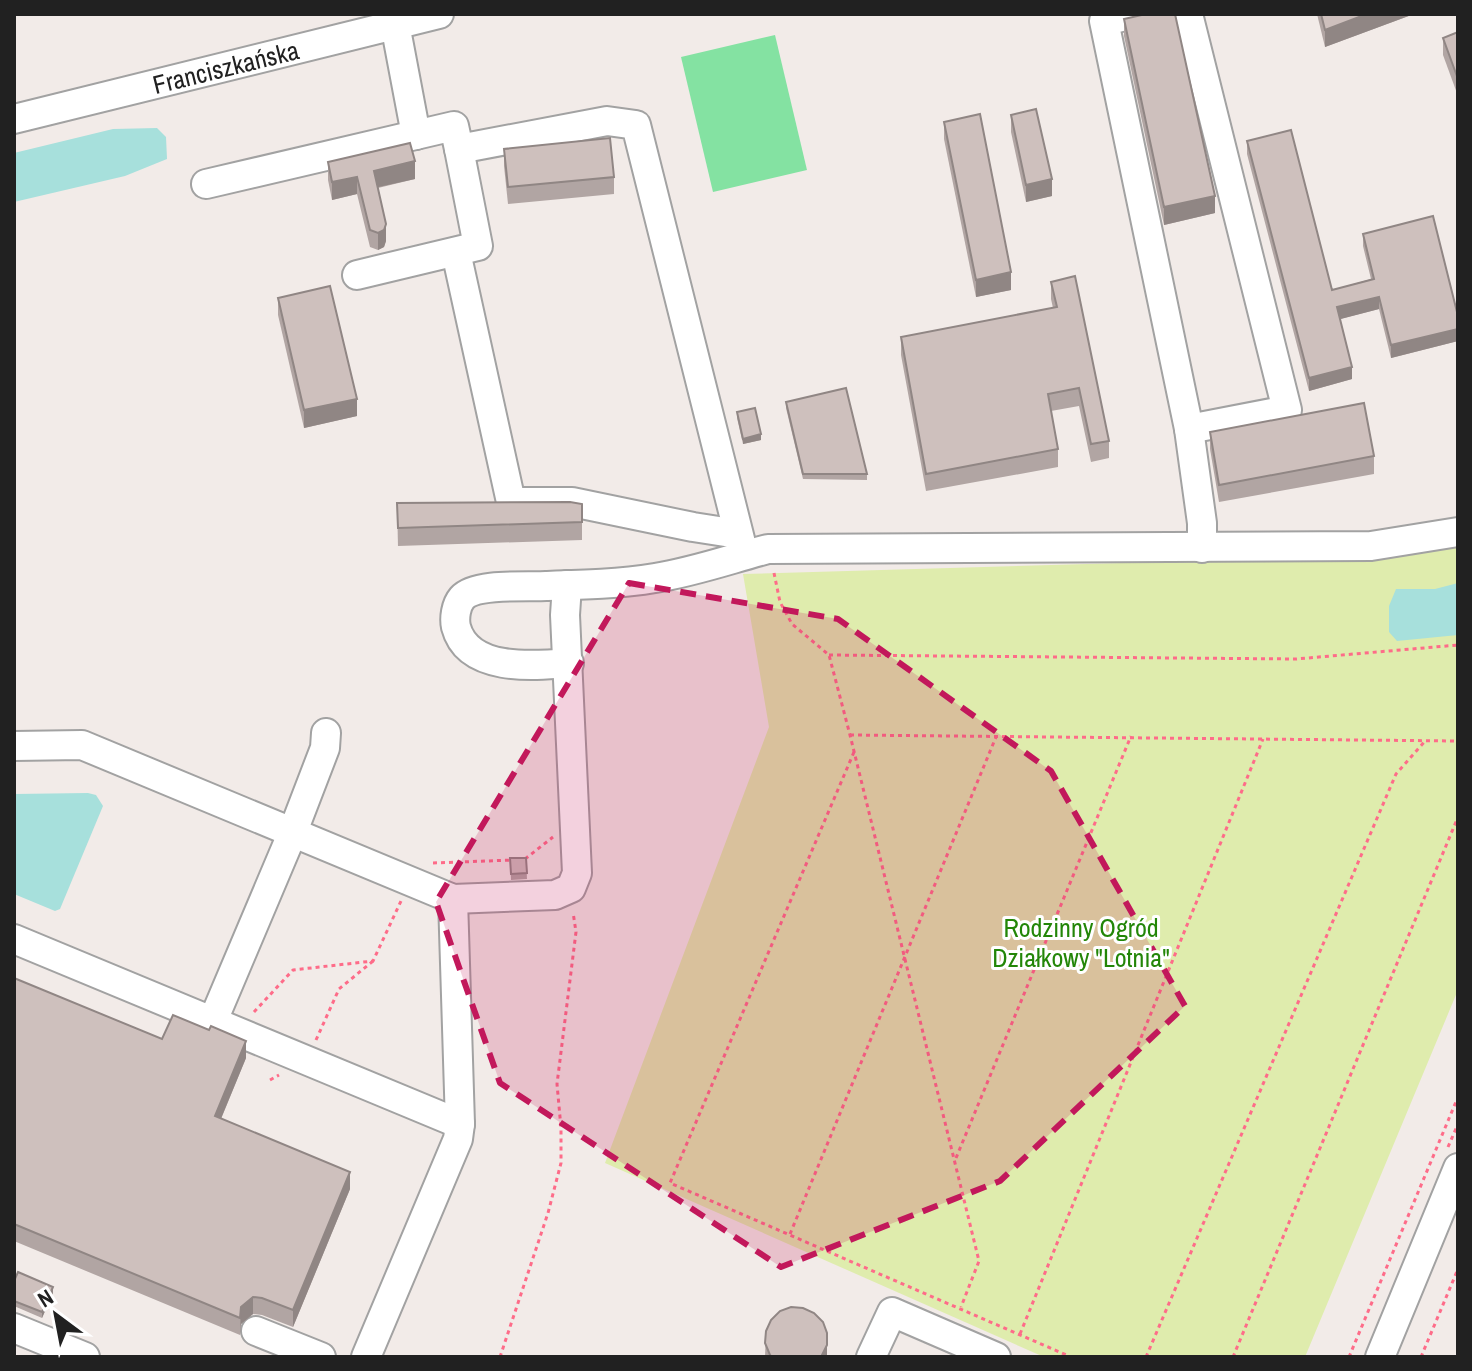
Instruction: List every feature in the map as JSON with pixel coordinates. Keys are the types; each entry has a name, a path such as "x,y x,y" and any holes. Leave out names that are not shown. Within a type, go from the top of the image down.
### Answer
{"street":[{"path":"1134,14 1104,21 1189,429 1202,523 1202,548"},
{"path":"1188,14 1287,410 1189,429"},
{"path":"416,135 418,18"},
{"name":"Franciszkańska","path":"14,119 418,18"},
{"path":"459,149 607,121 636,125 741,544"},
{"path":"206,184 454,126 478,246 357,275"},
{"path":"456,252 511,502 572,502 693,527 741,544 768,549 1371,546 1458,532"},
{"path":"569,663 501,663 478,654 463,643 456,625 456,611 463,596 478,589 654,578 700,569 741,544"},
{"path":"14,746 82,745 453,899 555,895 571,888 577,873 567,585"},
{"path":"223,1027 325,748 326,733"},
{"path":"366,1357 458,1139 453,899"},
{"path":"14,939 460,1124"},
{"path":"1380,1357 1447,1224 1458,1168"},
{"path":"871,1357 892,1312 996,1357"},
{"path":"14,1328 85,1357"},
{"path":"256,1331 321,1357"}],"path":[{"path":"774,573 780,602 792,624 829,655 850,735 979,1261 961,1307"},
{"path":"829,655 1296,659 1458,645"},
{"path":"850,735 1458,741"},
{"path":"954,1161 1131,736"},
{"path":"790,1234 996,737"},
{"path":"1020,1334 1263,739"},
{"path":"1146,1357 1396,774 1426,740"},
{"path":"854,752 670,1183 1071,1357"},
{"path":"1233,1357 1458,817"},
{"path":"270,1080 302,1059 317,1039 339,989 373,961 419,864 527,859 575,818"},
{"path":"500,1357 548,1213 561,1163 557,1084 576,932 571,888"},
{"path":"223,1027 293,970 373,961"},
{"path":"1349,1357 1458,1097"},
{"path":"1421,1357 1458,1269"}],"highlighted area":[{"path":"629,583 838,619 1051,771 1185,1006 1000,1181 781,1267 500,1083 436,902"}],"green space":[{"path":"775,35 807,170 713,192 681,57"},
{"name":"Rodzinny Ogród Działkowy \"Lotnia\"","path":"1458,545 1458,990 1305,1357 1044,1357 605,1163 769,727 743,574 1397,555"}],"water":[{"path":"157,128 166,137 167,159 125,176 14,202 14,153 113,129"},
{"path":"1458,583 1458,635 1397,641 1389,632 1389,606 1396,589 1435,589"},
{"path":"14,794 96,795 103,806 60,909 55,911 14,894"}],"building":[{"path":"1146,14 1175,14 1215,196 1164,207 1124,19"},
{"path":"1321,14 1367,14 1325,30"},
{"path":"1458,32 1458,79 1443,38"},
{"path":"1036,109 1052,179 1026,185 1011,115"},
{"path":"980,114 1011,272 976,280 944,122"},
{"path":"1291,130 1332,290 1374,279 1363,234 1433,216 1458,316 1458,329 1391,345 1379,297 1337,307 1352,367 1309,378 1247,141"},
{"path":"610,138 614,177 508,187 504,149"},
{"path":"410,143 415,161 374,171 386,224 384,230 378,233 370,230 357,177 332,182 328,162"},
{"path":"1075,276 1109,441 1091,444 1079,388 1048,394 1058,449 926,474 901,337 1057,307 1051,282"},
{"path":"330,286 357,399 304,410 278,298"},
{"path":"846,388 867,474 803,474 786,402"},
{"path":"1364,403 1374,456 1219,485 1210,432"},
{"path":"755,408 761,434 743,439 737,412"},
{"path":"397,503 582,504 582,522 398,528"},
{"path":"510,858 526,858 527,873 511,874"},
{"path":"14,978 162,1039 173,1015 246,1041 215,1116 350,1172 293,1310 253,1297 241,1307 240,1318 14,1224"},
{"path":"18,1272 53,1287 42,1312 14,1301 14,1281"},
{"path":"791,1307 814,1313 823,1322 827,1345 821,1357 770,1355 765,1343 766,1331 780,1311"}]}
